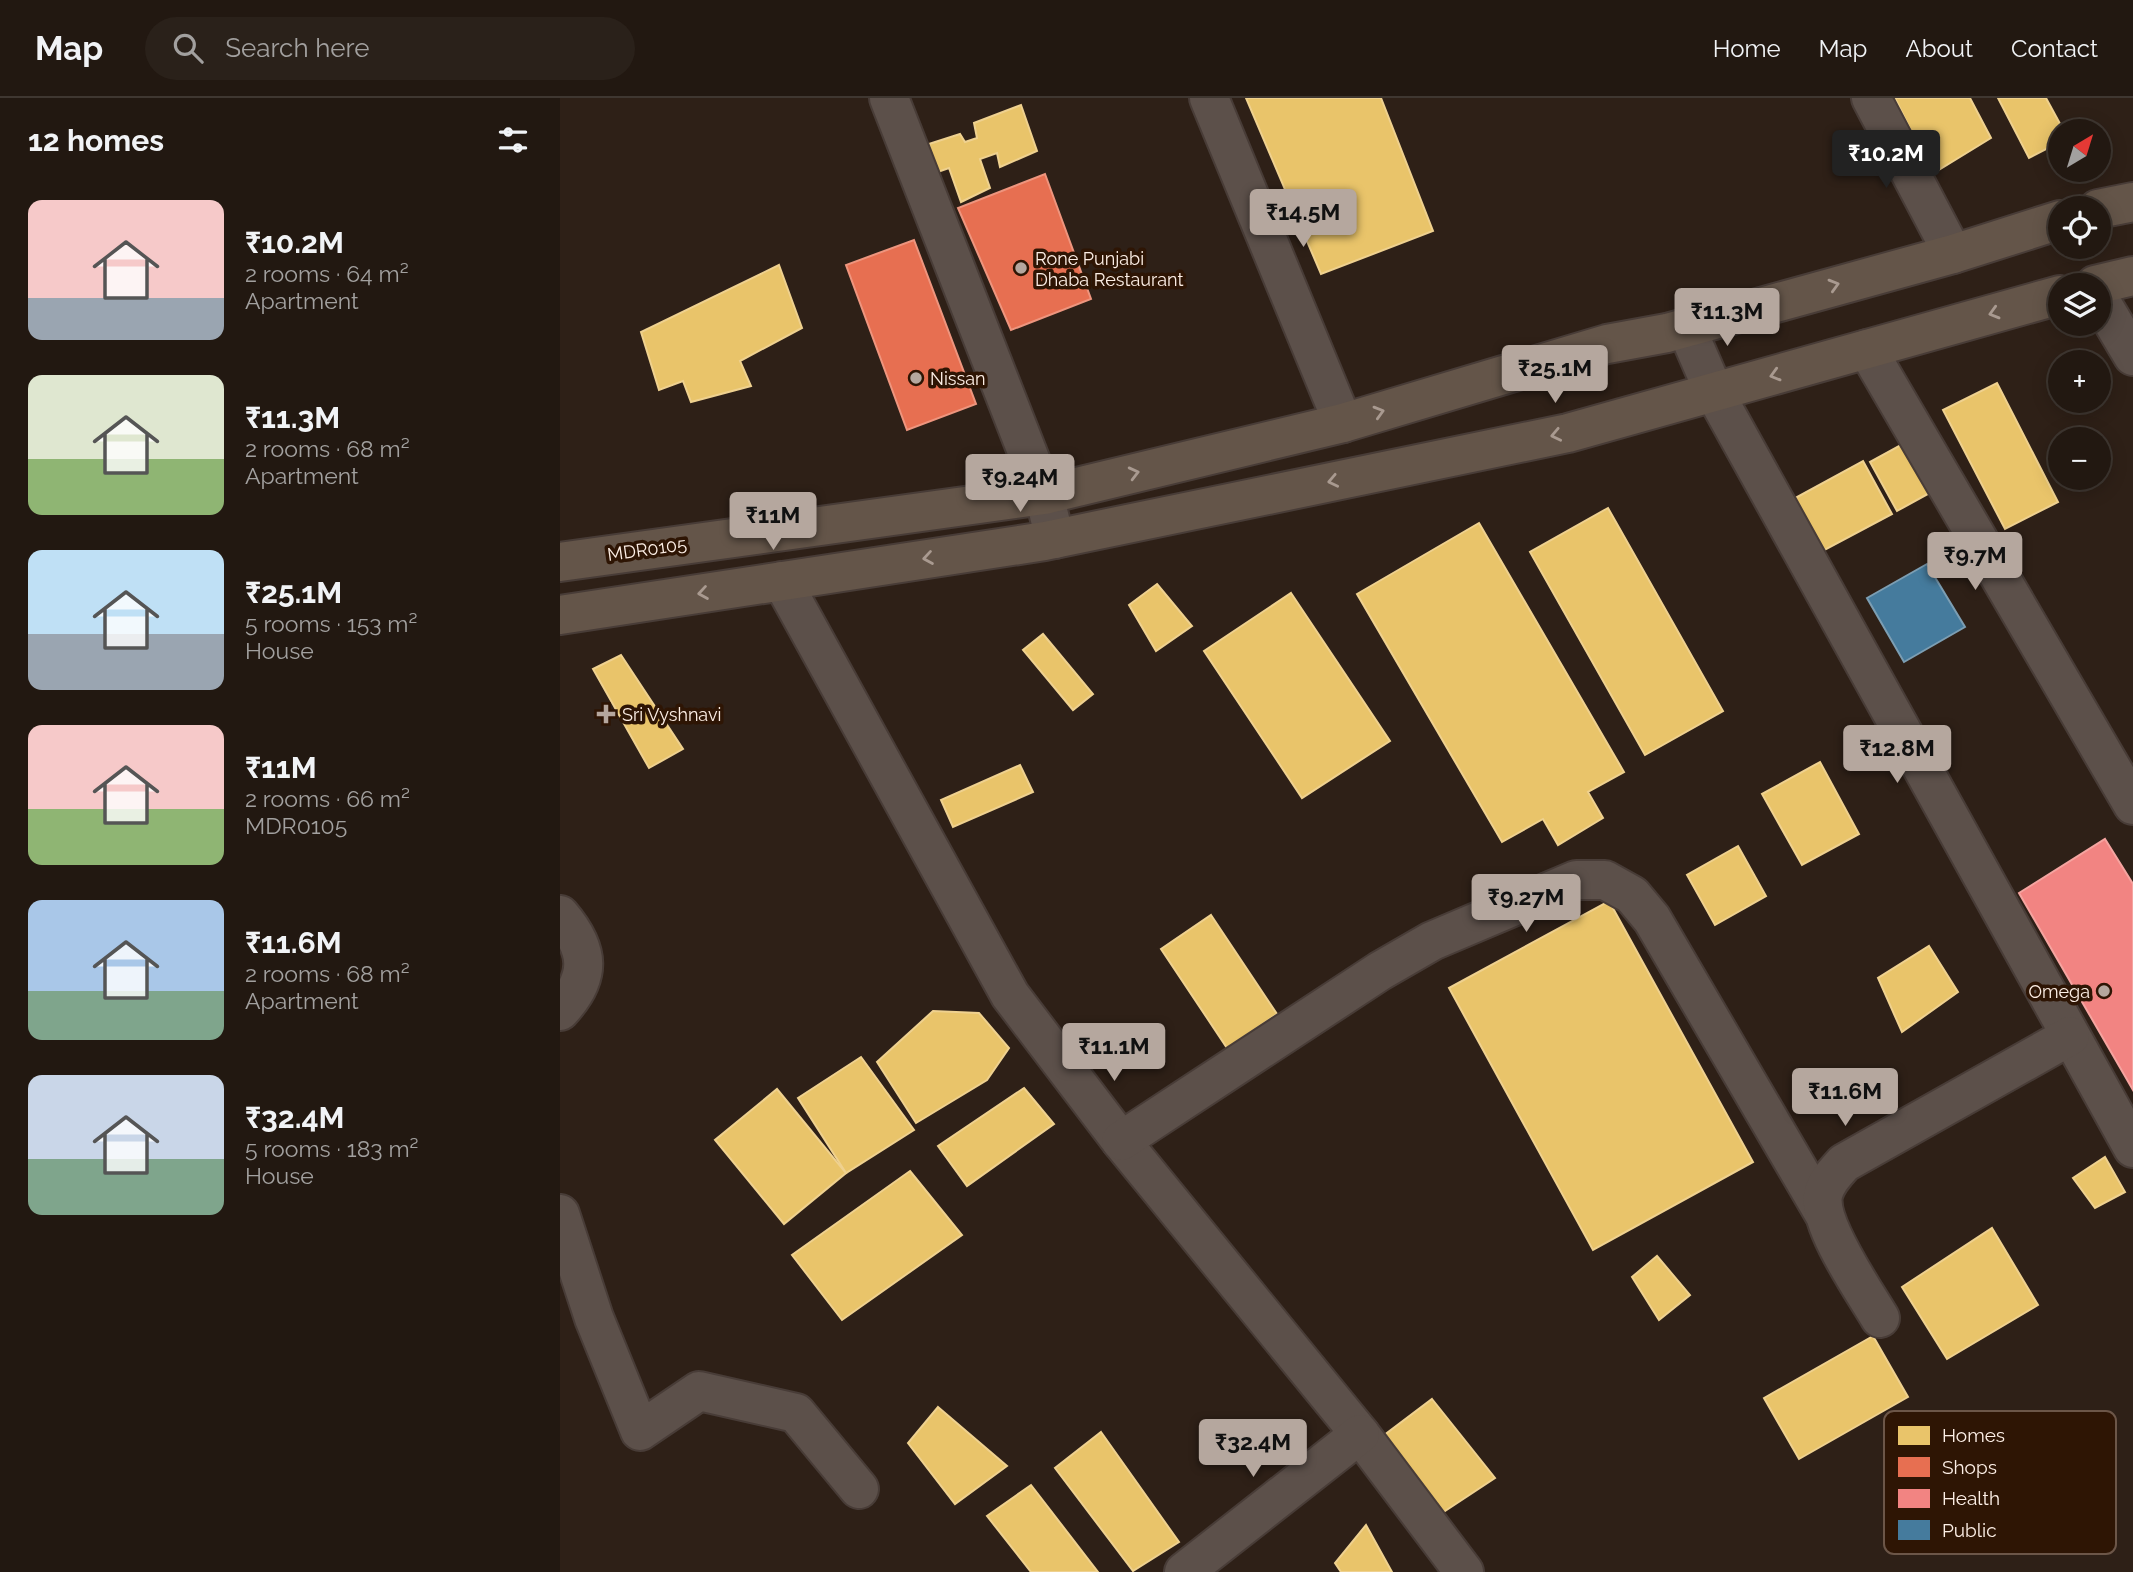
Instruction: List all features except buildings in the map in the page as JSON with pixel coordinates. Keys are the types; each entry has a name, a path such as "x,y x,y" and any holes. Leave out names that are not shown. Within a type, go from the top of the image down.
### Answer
{"main road":[{"path":"2111,206 2133,202"},
{"name":"MDR0105","path":"560,562 1044,495 1343,423 1607,345 1686,327 1953,254 2048,224"},
{"path":"2111,281 2133,276"},
{"path":"560,615 1055,539 1568,433 2048,298"}],"street":[{"path":"889,98 1044,495 1055,539"},
{"path":"1209,98 1343,423"},
{"path":"1871,98 1953,254"},
{"path":"2111,320 2133,356"},
{"path":"1686,327 1714,392 2133,1149"},
{"path":"1867,349 2133,805"},
{"path":"782,581 1010,995 1121,1141 1360,1434 1464,1572"},
{"path":"1121,1141 1380,971 1432,941 1576,880 1605,880 1632,895 1652,919 1824,1212"},
{"path":"560,915 572,930 584,954 582,979 573,998 560,1011"},
{"path":"1880,1318 1829,1230 1823,1195 1829,1179 1844,1163 2070,1036"},
{"path":"560,1213 577,1320 640,1431 699,1391 796,1413 859,1489"},
{"path":"1184,1572 1360,1434"}],"place":[{"name":"Rone Punjabi Dhaba Restaurant","path":"1021,268"},
{"name":"Nissan","path":"916,378"},
{"name":"Sri Vyshnavi","path":"606,714"},
{"name":"Omega","path":"2104,991"}]}
